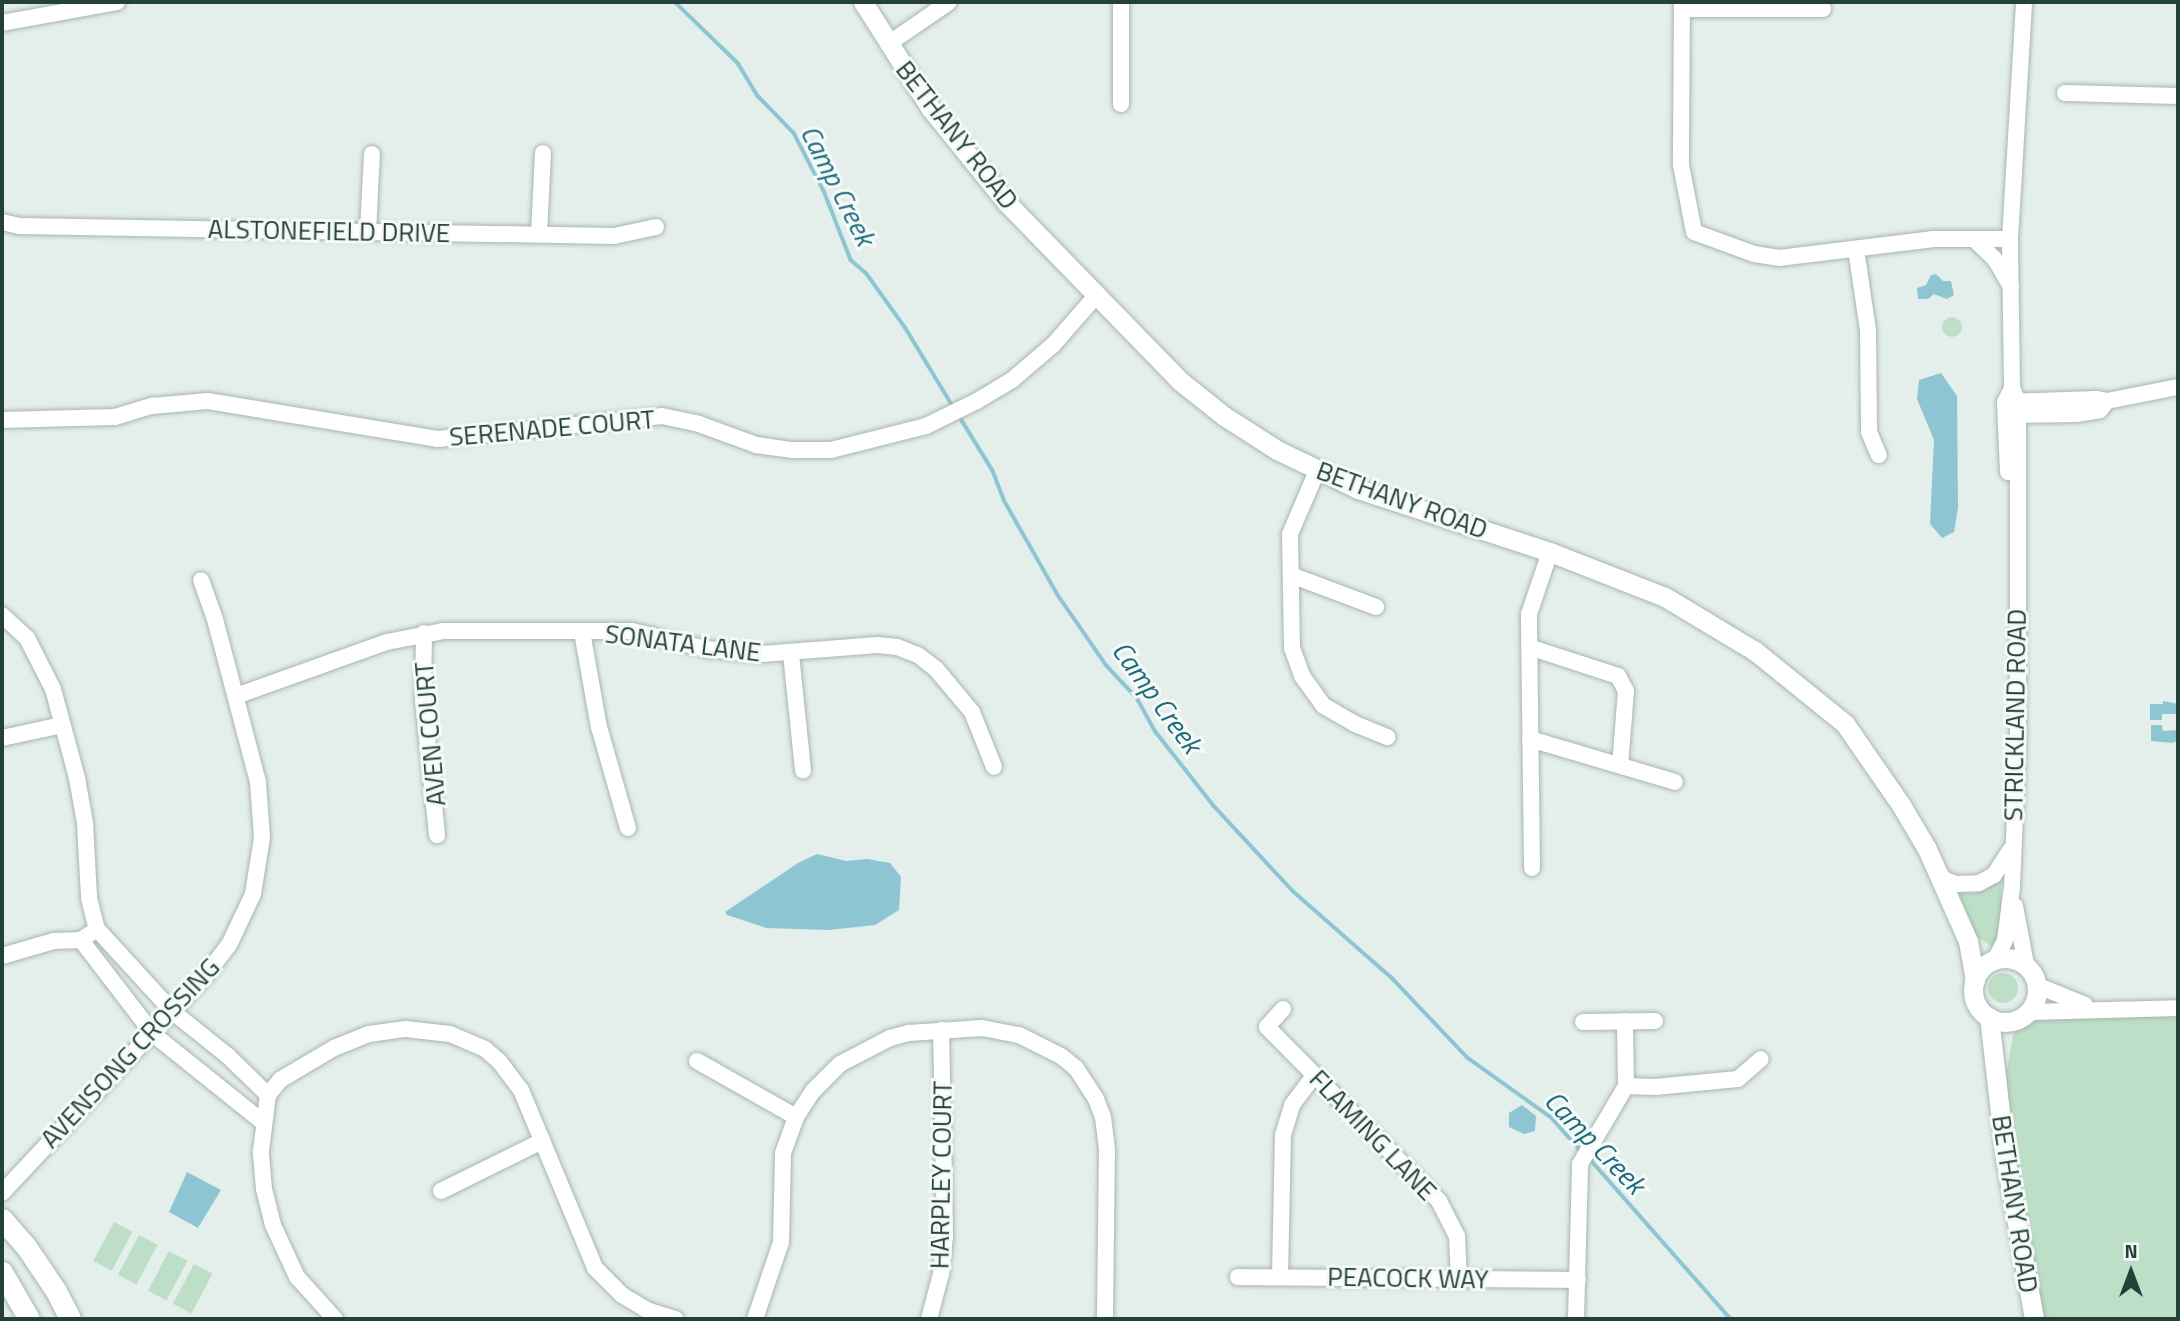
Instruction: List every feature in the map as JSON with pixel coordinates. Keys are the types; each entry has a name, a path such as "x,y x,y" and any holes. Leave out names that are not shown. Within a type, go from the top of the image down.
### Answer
{"main road":[{"path":"2,1219 25,1245 56,1291 70,1319"},
{"path":"2,1272 29,1319"}],"street":[{"path":"2,23 117,2"},
{"name":"BETHANY ROAD","path":"863,2 888,44 968,157 1095,297 1180,381 1261,441 1358,489 1550,552 1665,597 1755,651 1845,724 1904,809 1936,870 1968,941 1975,980"},
{"path":"888,44 949,2"},
{"path":"1121,2 1121,104"},
{"path":"2012,404 2010,239 2024,2"},
{"path":"1823,9 1682,6 1681,165 1694,232 1766,257 1792,257 1934,239 2010,239"},
{"path":"2065,93 2178,96"},
{"path":"539,234 543,153"},
{"path":"368,232 372,154"},
{"name":"ALSTONEFIELD DRIVE","path":"2,222 19,226 614,236 656,227"},
{"path":"1974,239 1994,258 2012,288"},
{"path":"1856,249 1868,330 1869,432 1880,455"},
{"name":"SERENADE COURT","path":"2,419 115,417 152,406 208,401 437,439 662,416 699,424 765,447 831,450 926,426 978,401 1012,380 1053,345 1095,297"},
{"path":"2011,356 2018,381 2025,390 2038,397 2061,401"},
{"path":"2012,404 2096,399 2107,401 2178,387"},
{"path":"2018,453 2030,426 2049,416 2100,410 2107,401"},
{"path":"2012,404 2049,416"},
{"name":"STRICKLAND ROAD","path":"1992,961 2005,940 2012,887 2018,743 2018,453 2012,404"},
{"name":"STRICKLAND ROAD","path":"2012,404 2014,573 2017,586"},
{"path":"1317,471 1290,534 1292,648 1302,676 1324,706 1355,724 1387,737"},
{"path":"1532,869 1529,614 1550,552"},
{"path":"1291,575 1376,607"},
{"name":"AVENSONG CROSSING","path":"2,1193 101,1085 173,1012 229,945 246,911 257,875 262,838 260,800 236,696 201,580"},
{"path":"2,615 15,624 38,654 53,689 79,789 85,823 89,898 97,929 173,1012 228,1056 268,1095"},
{"name":"SONATA LANE","path":"236,696 387,642 461,630 632,631 706,649 790,654 878,645 897,647 918,655 936,669 972,712 993,767"},
{"path":"582,632 599,727 628,828"},
{"name":"AVEN COURT","path":"424,634 423,699 437,835"},
{"path":"1530,647 1618,676 1626,691 1620,765"},
{"path":"790,654 803,770"},
{"path":"2,738 62,725"},
{"path":"1530,739 1675,782"},
{"name":"STRICKLAND ROAD","path":"1936,870 1945,880 1956,884 1979,883 1994,875 2013,845"},
{"name":"STRICKLAND ROAD","path":"2012,887 2026,965"},
{"path":"2,956 54,940 81,940 97,929"},
{"path":"81,940 153,1034 263,1122"},
{"name":"BETHANY ROAD","path":"1968,941 1992,961"},
{"path":"2101,1009 2069,1001 2036,985 2026,965 2010,958 1992,961 1975,980 1975,999 1989,1017 2101,1009 2178,1008"},
{"path":"2022,1016 2036,985"},
{"name":"FLAMING LANE","path":"1283,1009 1267,1027 1439,1201 1457,1237 1459,1279"},
{"name":"BETHANY ROAD","path":"1997,1088 2005,1041 2022,1016"},
{"name":"BETHANY ROAD","path":"1989,1017 2009,1178 2034,1319"},
{"path":"1576,1319 1580,1164 1626,1086 1625,1021"},
{"path":"1583,1022 1655,1021"},
{"path":"755,1319 778,1260 782,1241 780,1171 788,1134 796,1117 826,1077 856,1054 890,1038 941,1030 982,1028 1019,1035 1061,1056 1076,1068 1087,1083 1103,1117 1107,1150 1105,1319"},
{"path":"335,1319 297,1276 273,1225 262,1170 263,1122 268,1095 279,1080 351,1040 406,1029 450,1034 485,1049 499,1061 521,1090 595,1268 622,1295 649,1311 676,1319"},
{"name":"HARPLEY COURT","path":"929,1319 941,1274 945,1236 941,1030"},
{"path":"1626,1086 1655,1087 1738,1079 1761,1059"},
{"path":"697,1061 796,1117"},
{"path":"1280,1277 1283,1135 1292,1105 1315,1075"},
{"path":"441,1191 542,1140"},
{"name":"PEACOCK WAY","path":"1238,1276 1578,1280"}],"green space":[{"path":"1952,317 1959,320 1962,327 1959,334 1952,337 1945,334 1942,327 1945,320"},
{"path":"2001,880 2001,932 1992,947 1977,937 1959,893 1976,893"},
{"path":"2003,973 2013,978 2018,988 2013,998 2003,1003 1993,998 1988,988 1993,978"},
{"path":"2178,1013 2178,1319 2044,1319 2006,1113 2007,1069 2013,1035 2023,1022 2050,1014"},
{"path":"114,1222 133,1232 112,1271 93,1261"},
{"path":"139,1235 158,1245 136,1285 118,1275"},
{"path":"169,1251 188,1261 166,1301 148,1291"},
{"path":"194,1264 213,1274 191,1314 173,1304"}],"water":[{"path":"1936,274 1943,281 1951,281 1954,295 1947,299 1934,294 1928,299 1918,299 1917,288 1926,285 1931,275"},
{"path":"1941,373 1957,396 1958,508 1954,532 1942,538 1930,524 1934,440 1917,399 1919,380"},
{"path":"2163,701 2178,704 2178,714 2162,714 2162,720 2150,720 2150,704 2163,704"},
{"path":"2151,725 2162,725 2163,731 2178,730 2178,740 2173,743 2151,741"},
{"path":"817,854 846,861 867,859 890,863 901,877 899,910 875,925 829,930 766,928 725,912 798,863"},
{"path":"1522,1105 1536,1116 1535,1131 1524,1134 1509,1127 1509,1113"},
{"path":"187,1172 221,1190 198,1228 169,1212"}],"waterway":[{"name":"Camp Creek","path":"675,2 738,63 758,96 794,133 824,191 851,260 867,274 905,327 954,408"},
{"name":"Camp Creek","path":"958,414 993,471 1004,500 1058,595 1107,666 1137,698 1156,732 1214,806 1293,891 1393,979 1468,1058 1552,1118 1581,1151"},
{"name":"Camp Creek","path":"1589,1158 1731,1319"}]}
